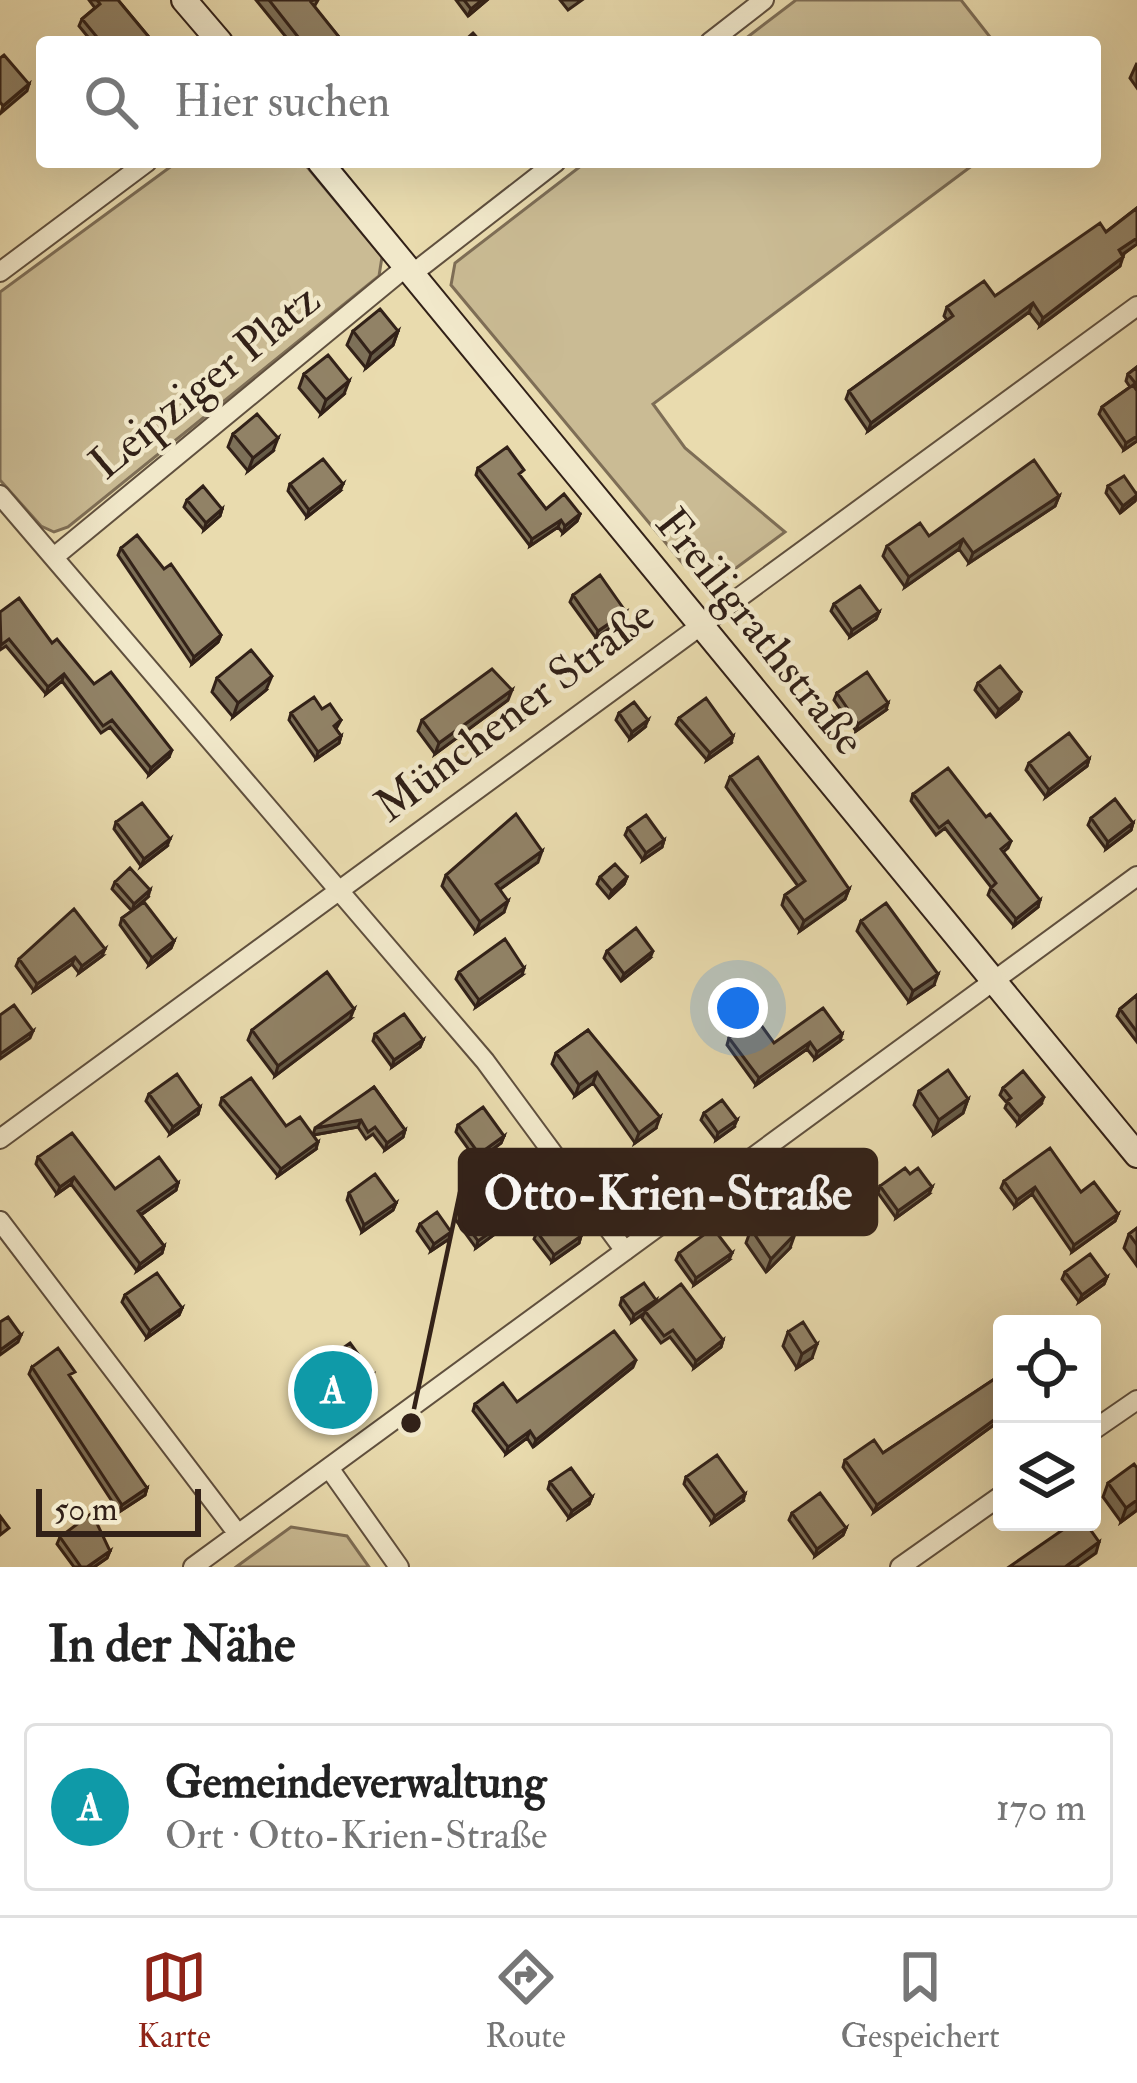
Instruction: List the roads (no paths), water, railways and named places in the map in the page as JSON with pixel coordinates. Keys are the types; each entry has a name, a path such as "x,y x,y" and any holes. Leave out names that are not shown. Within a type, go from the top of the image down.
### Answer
{"street":[{"path":"184,0 215,36"},
{"path":"718,36 764,0"},
{"path":"0,272 139,168"},
{"name":"Freiligrathstraße","path":"325,168 1137,1155"},
{"name":"Leipziger Platz","path":"54,557 409,270 548,168"},
{"name":"Münchener Straße","path":"0,1139 1137,306"},
{"path":"0,495 484,1061 626,1251"},
{"path":"193,1567 1137,876"},
{"path":"0,1220 238,1534"},
{"path":"1101,1425 1137,1400"},
{"path":"329,1468 399,1567"},
{"path":"900,1567 993,1501"}],"place":[{"name":"Gemeindeverwaltung","path":"333,1390"},
{"name":"Otto-Krien-Straße","path":"411,1423"}]}
